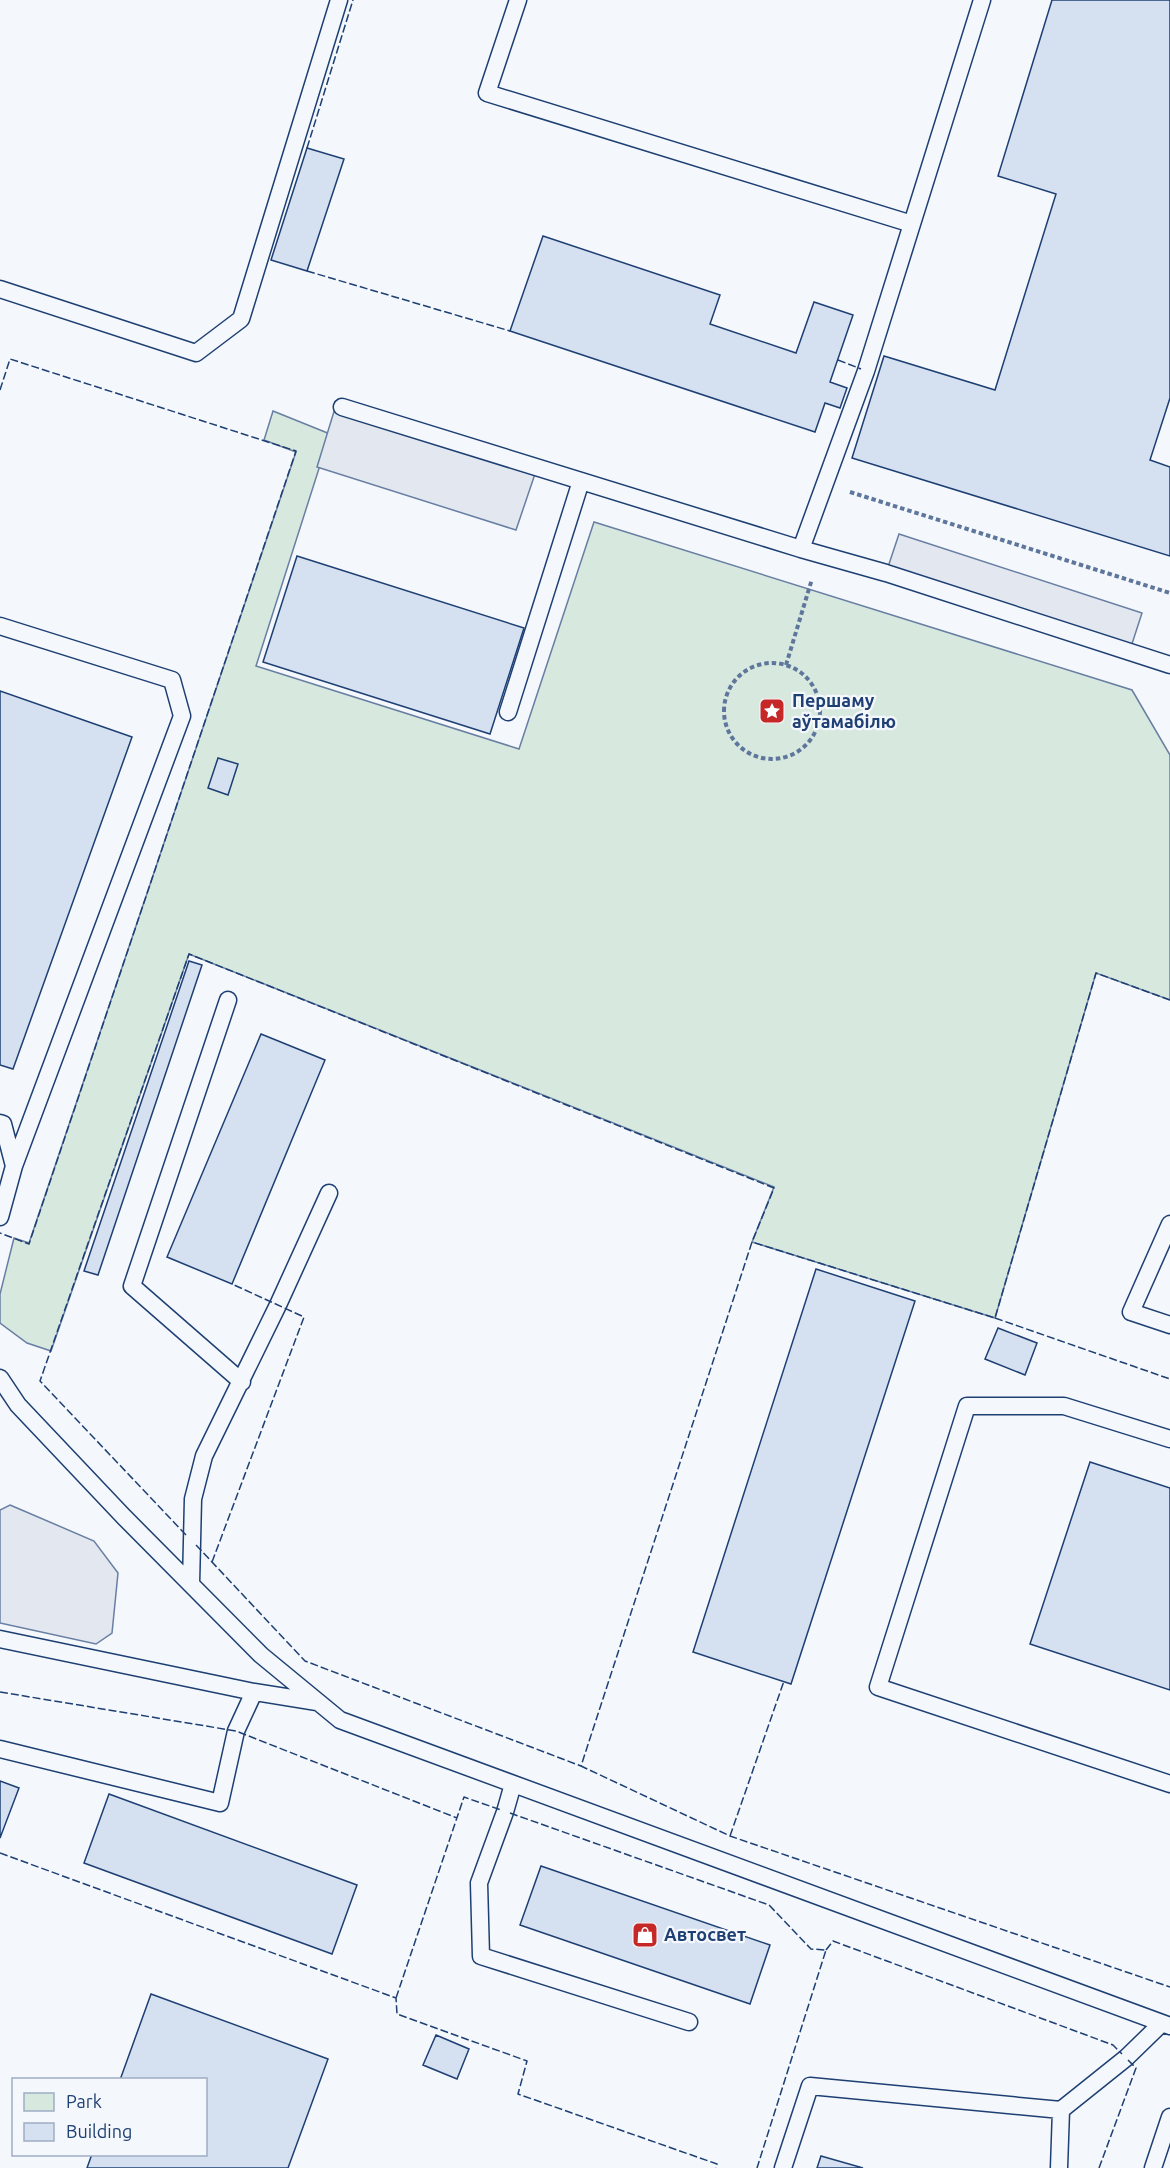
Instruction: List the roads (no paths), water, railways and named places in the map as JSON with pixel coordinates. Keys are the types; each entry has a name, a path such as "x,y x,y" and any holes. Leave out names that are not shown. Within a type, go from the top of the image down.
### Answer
{"lane":[{"path":"0,289 196,353 241,319 339,0"},
{"path":"518,0 487,93 912,224"},
{"path":"801,549 866,371 982,0"},
{"path":"342,407 819,555 886,573 1170,665"},
{"path":"508,712 580,481"},
{"path":"0,626 172,680 182,716 14,1166 0,1217"},
{"path":"228,1000 132,1286 242,1382"},
{"path":"0,1123 3,1124 14,1166"},
{"path":"191,1584 193,1499 204,1456 242,1382 329,1193"},
{"path":"1170,1224 1131,1312 1170,1325"},
{"path":"0,1378 18,1405 261,1655 340,1720 1166,2025"},
{"path":"1170,1439 1064,1406 966,1406 878,1687 1170,1784"},
{"path":"0,1639 254,1692 318,1702"},
{"path":"0,1749 220,1803 236,1731 254,1692"},
{"path":"513,1784 479,1882 481,1956 688,2022"},
{"path":"783,2168 810,2086 1061,2110 1166,2025"},
{"path":"1059,2168 1061,2110"},
{"path":"1153,2168 1170,2117"}],"place":[{"name":"Першаму аўтамабілю","path":"772,711"},
{"name":"Автосвет","path":"645,1935"}]}
